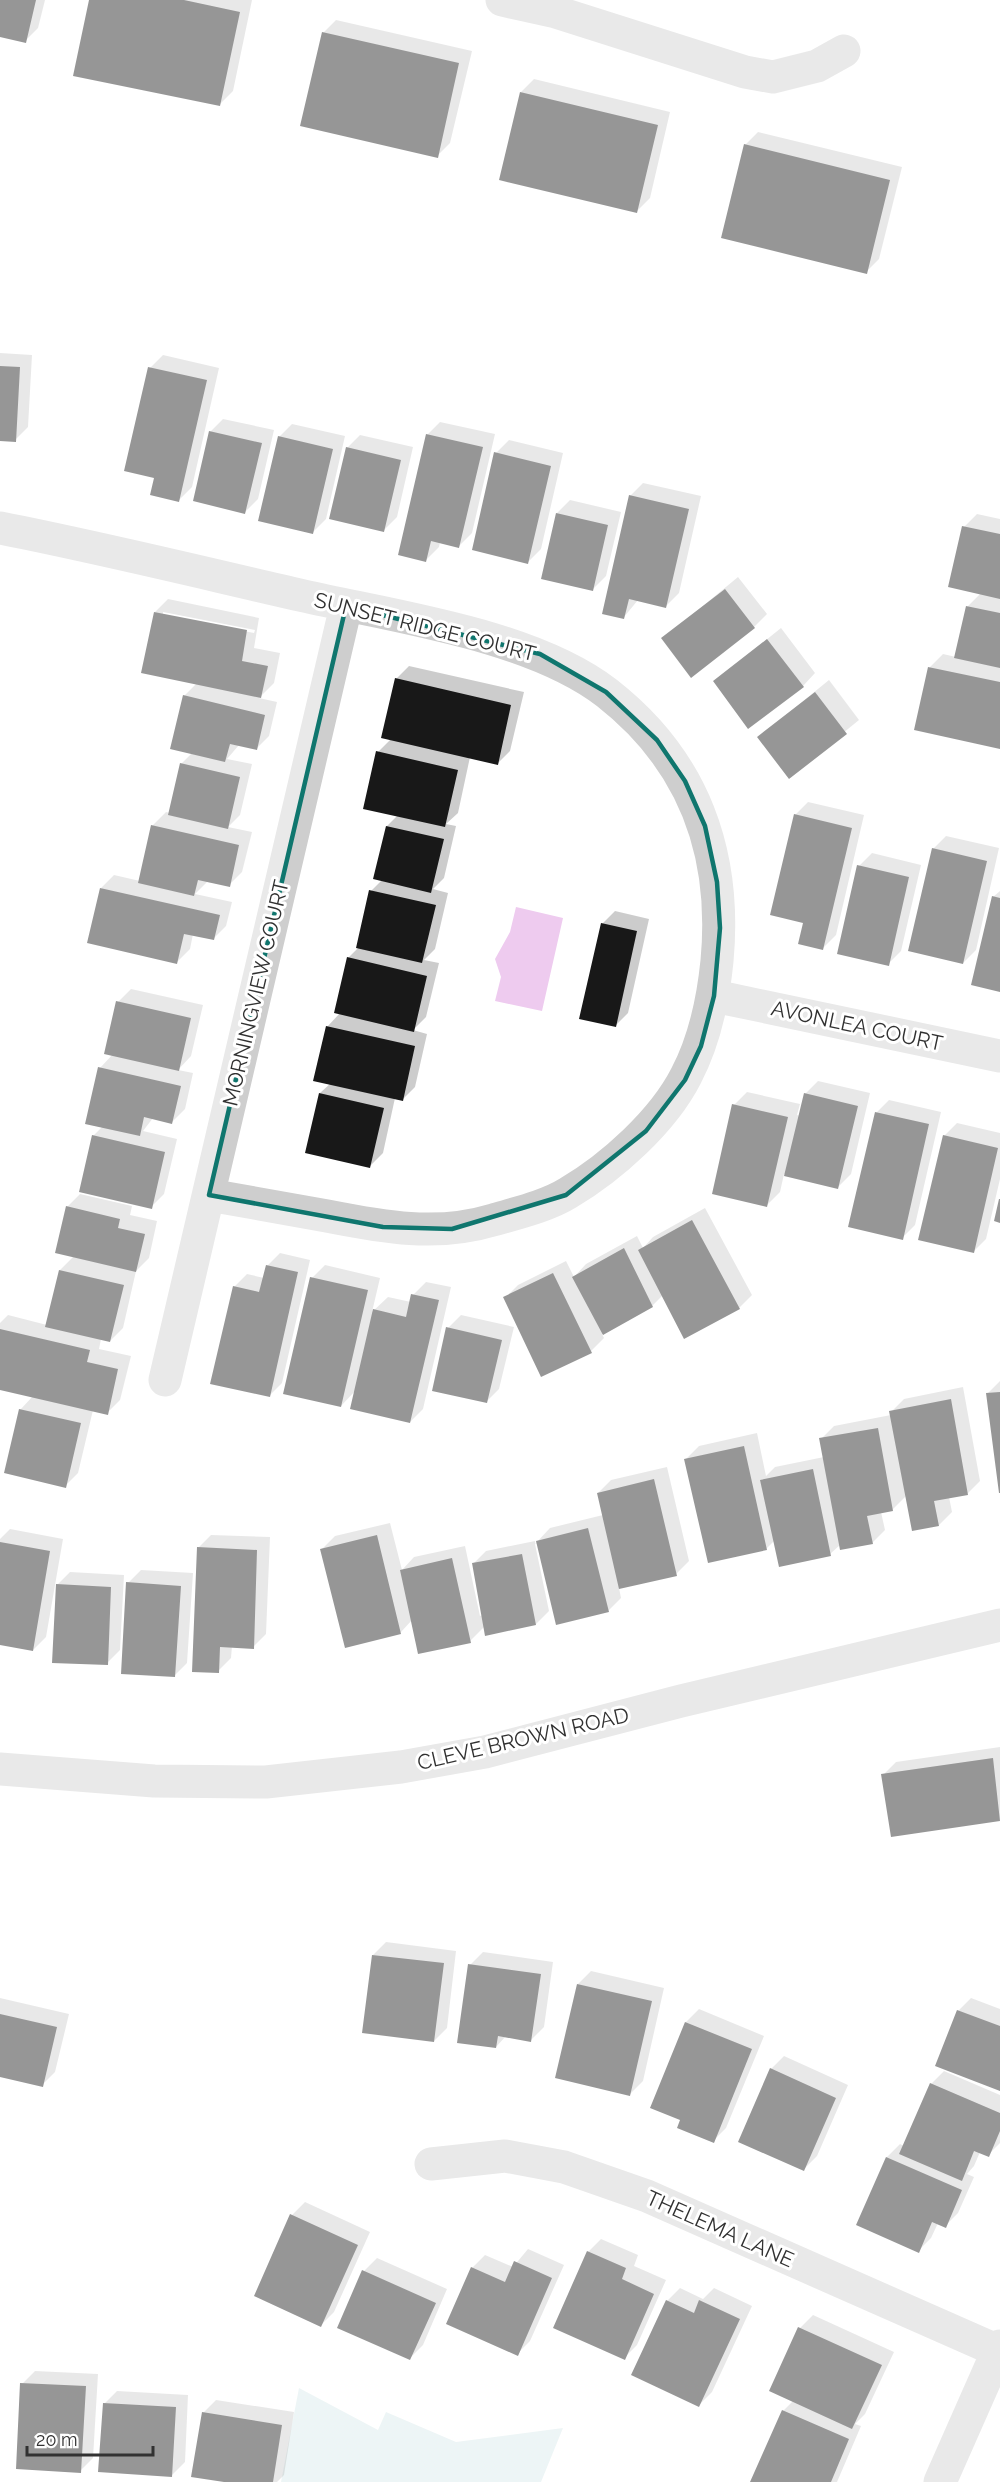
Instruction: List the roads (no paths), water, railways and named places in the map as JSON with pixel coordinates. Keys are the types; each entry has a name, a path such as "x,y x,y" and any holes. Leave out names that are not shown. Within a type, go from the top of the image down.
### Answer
{"street":[{"path":"502,0 556,12 746,72 773,77 816,66 844,51"},
{"name":"SUNSET RIDGE COURT","path":"0,528 430,624 540,654 606,692 657,740 685,781 705,826 717,882 719,916 714,996 700,1046 685,1080 646,1131 622,1154 566,1194 492,1221 452,1229 418,1230 383,1227 209,1195"},
{"name":"MORNINGVIEW COURT","path":"165,1380 346,606"},
{"name":"AVONLEA COURT","path":"714,996 1000,1056"},
{"name":"CLEVE BROWN ROAD","path":"0,1768 154,1781 266,1782 401,1767 485,1752 692,1698 1000,1625"},
{"name":"THELEMA LANE","path":"431,2164 505,2156 564,2167 647,2196 999,2348"},
{"path":"940,2482 999,2348"}]}
